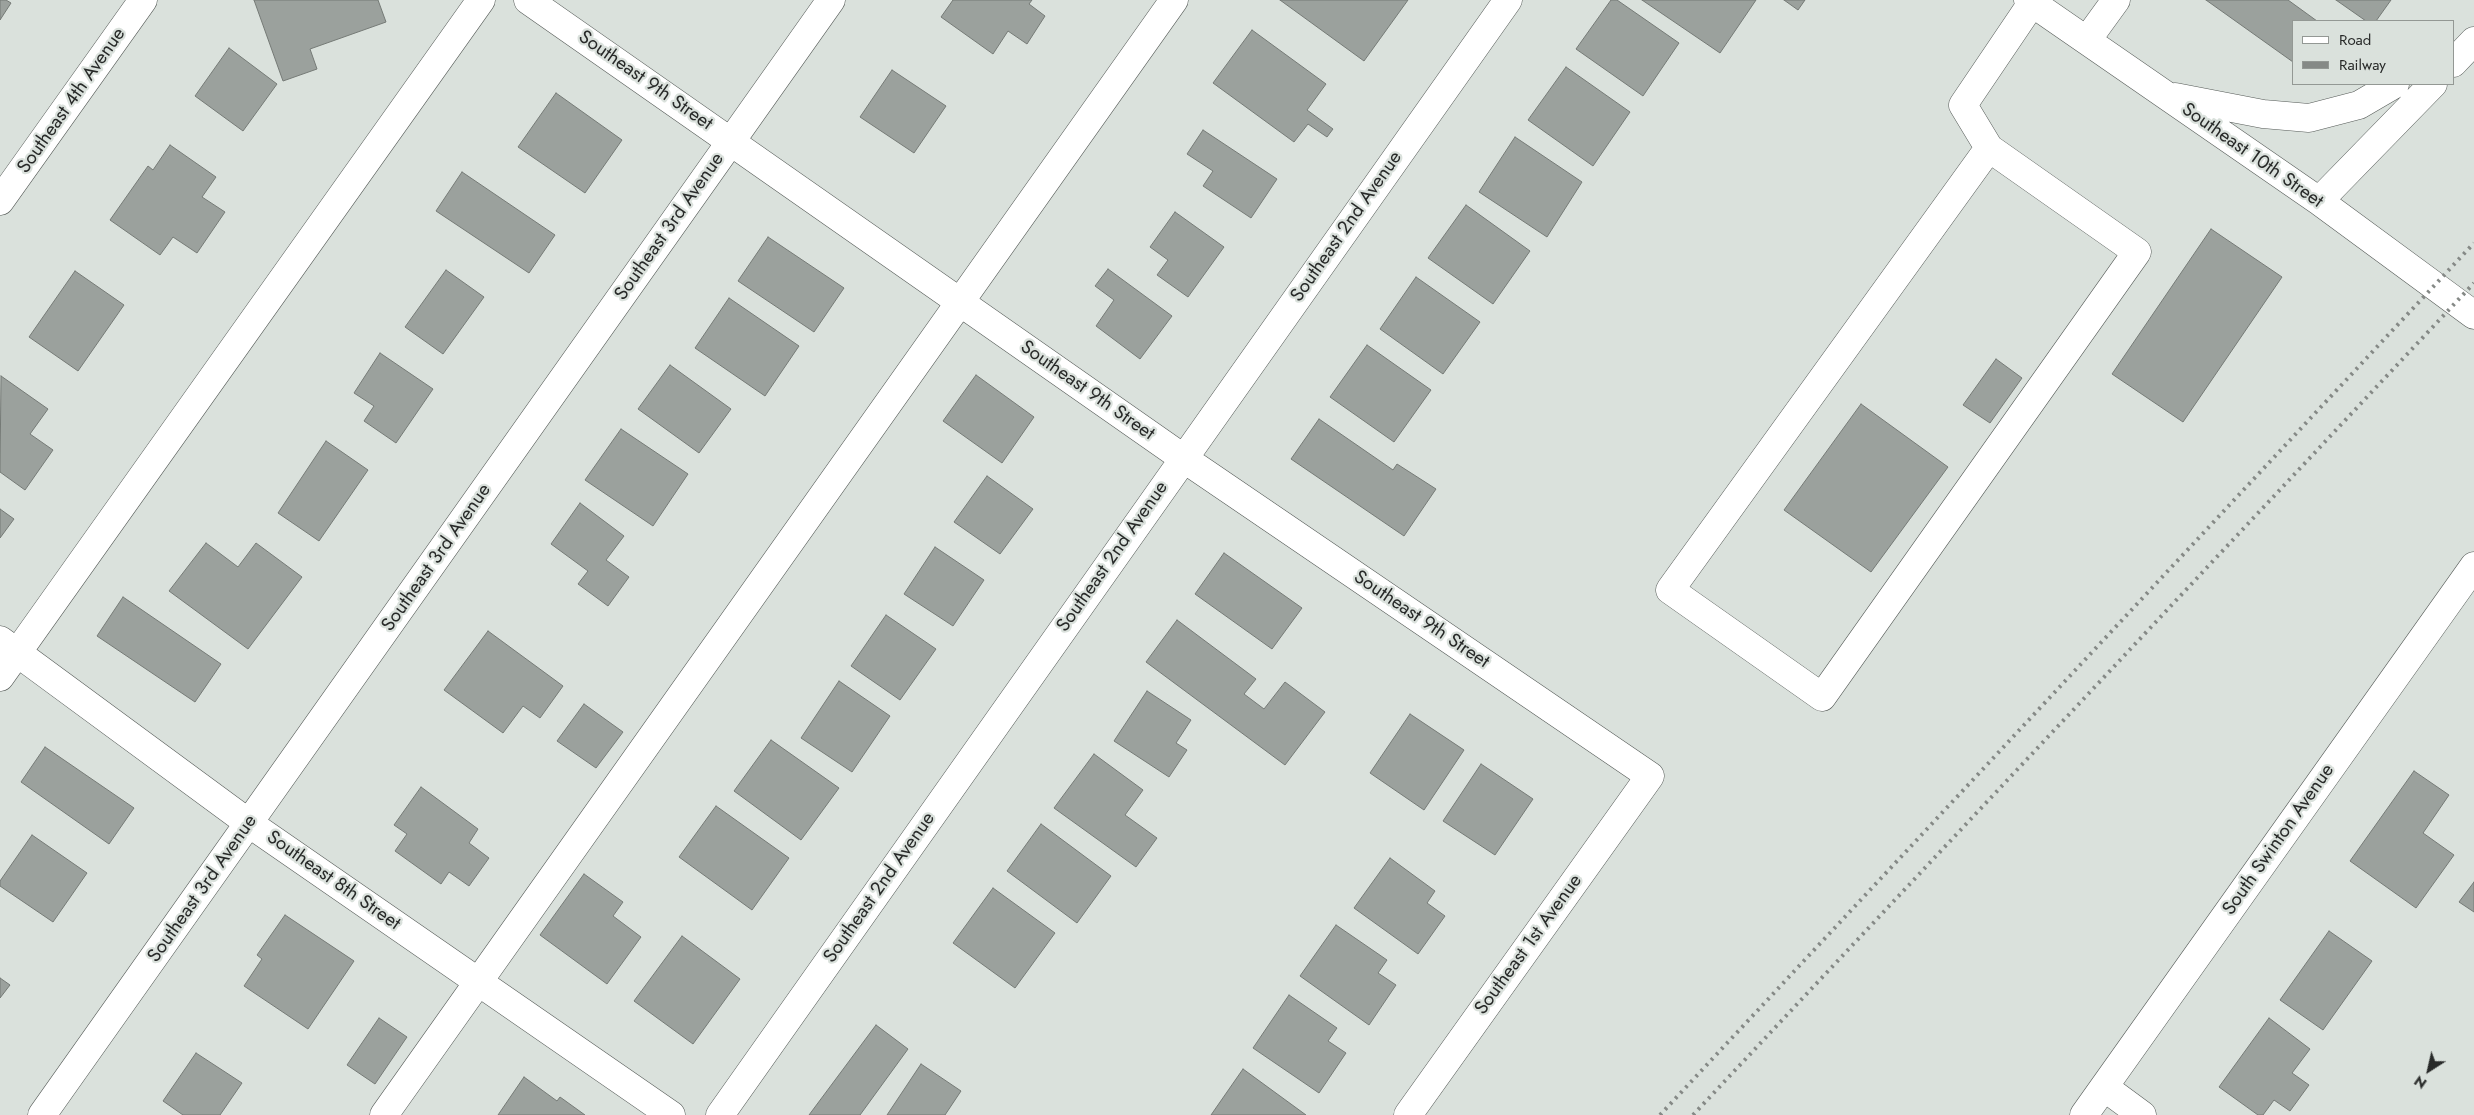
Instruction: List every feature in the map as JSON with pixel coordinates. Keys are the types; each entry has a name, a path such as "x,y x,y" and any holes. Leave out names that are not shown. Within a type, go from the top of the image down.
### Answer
{"street":[{"name":"Southeast 4th Avenue","path":"0,201 144,0"},
{"path":"0,677 9,646 481,0"},
{"name":"Southeast 9th Street","path":"528,0 1183,458 1650,776"},
{"name":"Southeast 3rd Avenue","path":"42,1115 250,824 831,0"},
{"path":"384,1115 1174,0"},
{"name":"Southeast 2nd Avenue","path":"720,1115 1508,0"},
{"path":"2087,40 2116,0"},
{"path":"1989,148 1670,590 1822,697 2136,252 1989,148 1963,106 2030,1"},
{"name":"Southeast 10th Street","path":"2030,1 2319,201 2474,315"},
{"path":"2454,49 2474,37"},
{"path":"2454,62 2474,41"},
{"path":"2164,94 2263,114 2309,118 2359,105 2393,85"},
{"path":"2319,201 2431,85"},
{"name":"South Swinton Avenue","path":"2084,1115 2474,566"},
{"name":"Southeast 8th Street","path":"9,646 250,824 671,1115"},
{"name":"Southeast 1st Avenue","path":"1408,1115 1650,776"},
{"path":"2104,1087 2142,1115"}],"building":[{"path":"0,0 6,0 11,3 0,20"},
{"path":"254,0 378,0 386,22 310,49 317,69 283,81"},
{"path":"953,0 1032,0 1029,4 1045,16 1027,44 1008,31 993,54 941,17"},
{"path":"1280,0 1408,0 1364,61"},
{"path":"1611,0 1617,0 1679,43 1643,96 1576,49"},
{"path":"1642,0 1756,0 1720,53"},
{"path":"1784,0 1805,0 1798,10"},
{"path":"2206,0 2288,0 2316,20 2292,20 2292,61"},
{"path":"2336,0 2391,0 2377,20 2365,20"},
{"path":"1252,30 1326,84 1307,110 1333,129 1327,137 1308,124 1294,142 1213,83"},
{"path":"229,48 277,84 243,131 195,96"},
{"path":"1566,67 1630,112 1593,166 1528,120"},
{"path":"892,70 946,106 914,153 860,117"},
{"path":"556,93 622,140 585,193 518,147"},
{"path":"1203,130 1277,179 1251,218 1203,186 1213,171 1187,154"},
{"path":"1515,137 1582,182 1547,237 1479,192"},
{"path":"170,145 216,177 202,197 225,212 197,253 173,237 160,255 110,220 148,166 153,170"},
{"path":"462,172 555,235 529,273 436,211"},
{"path":"1466,205 1530,251 1493,304 1428,258"},
{"path":"1175,212 1224,247 1188,297 1157,275 1168,260 1150,247"},
{"path":"2211,229 2282,277 2183,422 2112,374"},
{"path":"768,237 844,288 814,332 738,281"},
{"path":"1108,269 1172,316 1140,359 1096,326 1114,300 1095,286"},
{"path":"446,270 484,297 443,354 405,327"},
{"path":"75,271 124,305 78,371 29,337"},
{"path":"1416,277 1480,322 1443,374 1380,329"},
{"path":"729,298 799,346 765,396 695,348"},
{"path":"1367,345 1431,390 1394,442 1330,397"},
{"path":"380,353 433,389 396,443 364,421 374,406 354,393"},
{"path":"1996,359 2022,378 1990,423 1963,405"},
{"path":"670,365 731,409 699,453 638,409"},
{"path":"976,375 1034,417 1002,463 943,421"},
{"path":"1,376 48,409 30,434 53,450 25,490 0,472"},
{"path":"1861,404 1948,467 1871,572 1784,510"},
{"path":"1319,419 1393,470 1397,464 1436,489 1404,536 1291,459"},
{"path":"621,429 688,474 653,526 585,480"},
{"path":"326,441 368,470 319,541 278,513"},
{"path":"987,476 1033,509 1000,554 954,522"},
{"path":"580,503 624,536 606,560 629,577 608,606 578,584 588,571 551,544"},
{"path":"0,509 14,519 0,538"},
{"path":"206,543 238,567 256,543 302,577 248,649 169,591"},
{"path":"935,547 984,580 953,626 904,594"},
{"path":"1224,553 1302,608 1272,649 1195,594"},
{"path":"123,597 221,664 195,702 97,636"},
{"path":"886,615 936,649 900,700 851,666"},
{"path":"1177,620 1256,679 1244,694 1264,709 1285,682 1325,712 1285,765 1146,662"},
{"path":"488,631 563,686 540,718 523,706 503,733 444,690"},
{"path":"839,681 890,716 852,772 801,738"},
{"path":"1147,691 1191,720 1176,743 1187,750 1169,777 1114,741"},
{"path":"584,704 623,732 596,768 557,741"},
{"path":"1410,714 1464,750 1424,810 1370,773"},
{"path":"771,740 839,788 801,840 734,791"},
{"path":"45,747 134,808 109,844 21,782"},
{"path":"1094,754 1143,790 1125,815 1157,838 1136,867 1054,808"},
{"path":"1481,764 1533,799 1495,855 1443,821"},
{"path":"2414,771 2449,795 2423,833 2454,855 2416,908 2350,861"},
{"path":"421,787 478,829 469,843 489,858 469,886 449,872 441,884 395,851 407,834 394,825"},
{"path":"716,806 789,858 752,910 679,857"},
{"path":"1041,824 1111,876 1077,923 1007,871"},
{"path":"32,835 87,873 53,922 0,886 0,881"},
{"path":"1390,858 1435,891 1427,903 1445,916 1418,954 1354,908"},
{"path":"584,874 623,902 613,916 641,937 607,984 540,935"},
{"path":"2474,882 2474,912 2459,902"},
{"path":"993,888 1055,933 1015,988 953,943"},
{"path":"285,915 354,961 308,1029 244,986 262,959 257,955"},
{"path":"1336,925 1387,960 1378,973 1396,985 1369,1025 1300,976"},
{"path":"2329,931 2372,961 2323,1030 2280,1000"},
{"path":"682,936 740,979 693,1044 634,1001"},
{"path":"0,978 10,985 0,998"},
{"path":"1289,995 1337,1028 1328,1041 1346,1053 1319,1093 1253,1048"},
{"path":"379,1018 407,1037 375,1084 347,1065"},
{"path":"2269,1018 2310,1049 2292,1073 2309,1085 2290,1111 2274,1100 2263,1115 2258,1115 2219,1087"},
{"path":"876,1025 908,1049 860,1115 809,1115"},
{"path":"196,1053 242,1083 220,1115 183,1115 163,1101"},
{"path":"921,1064 961,1091 945,1115 887,1115"},
{"path":"1243,1069 1306,1115 1211,1115"},
{"path":"524,1077 557,1101 560,1097 585,1115 498,1115"}],"railway":[{"path":"1660,1115 2474,243"},
{"path":"1693,1115 2474,283"}]}
